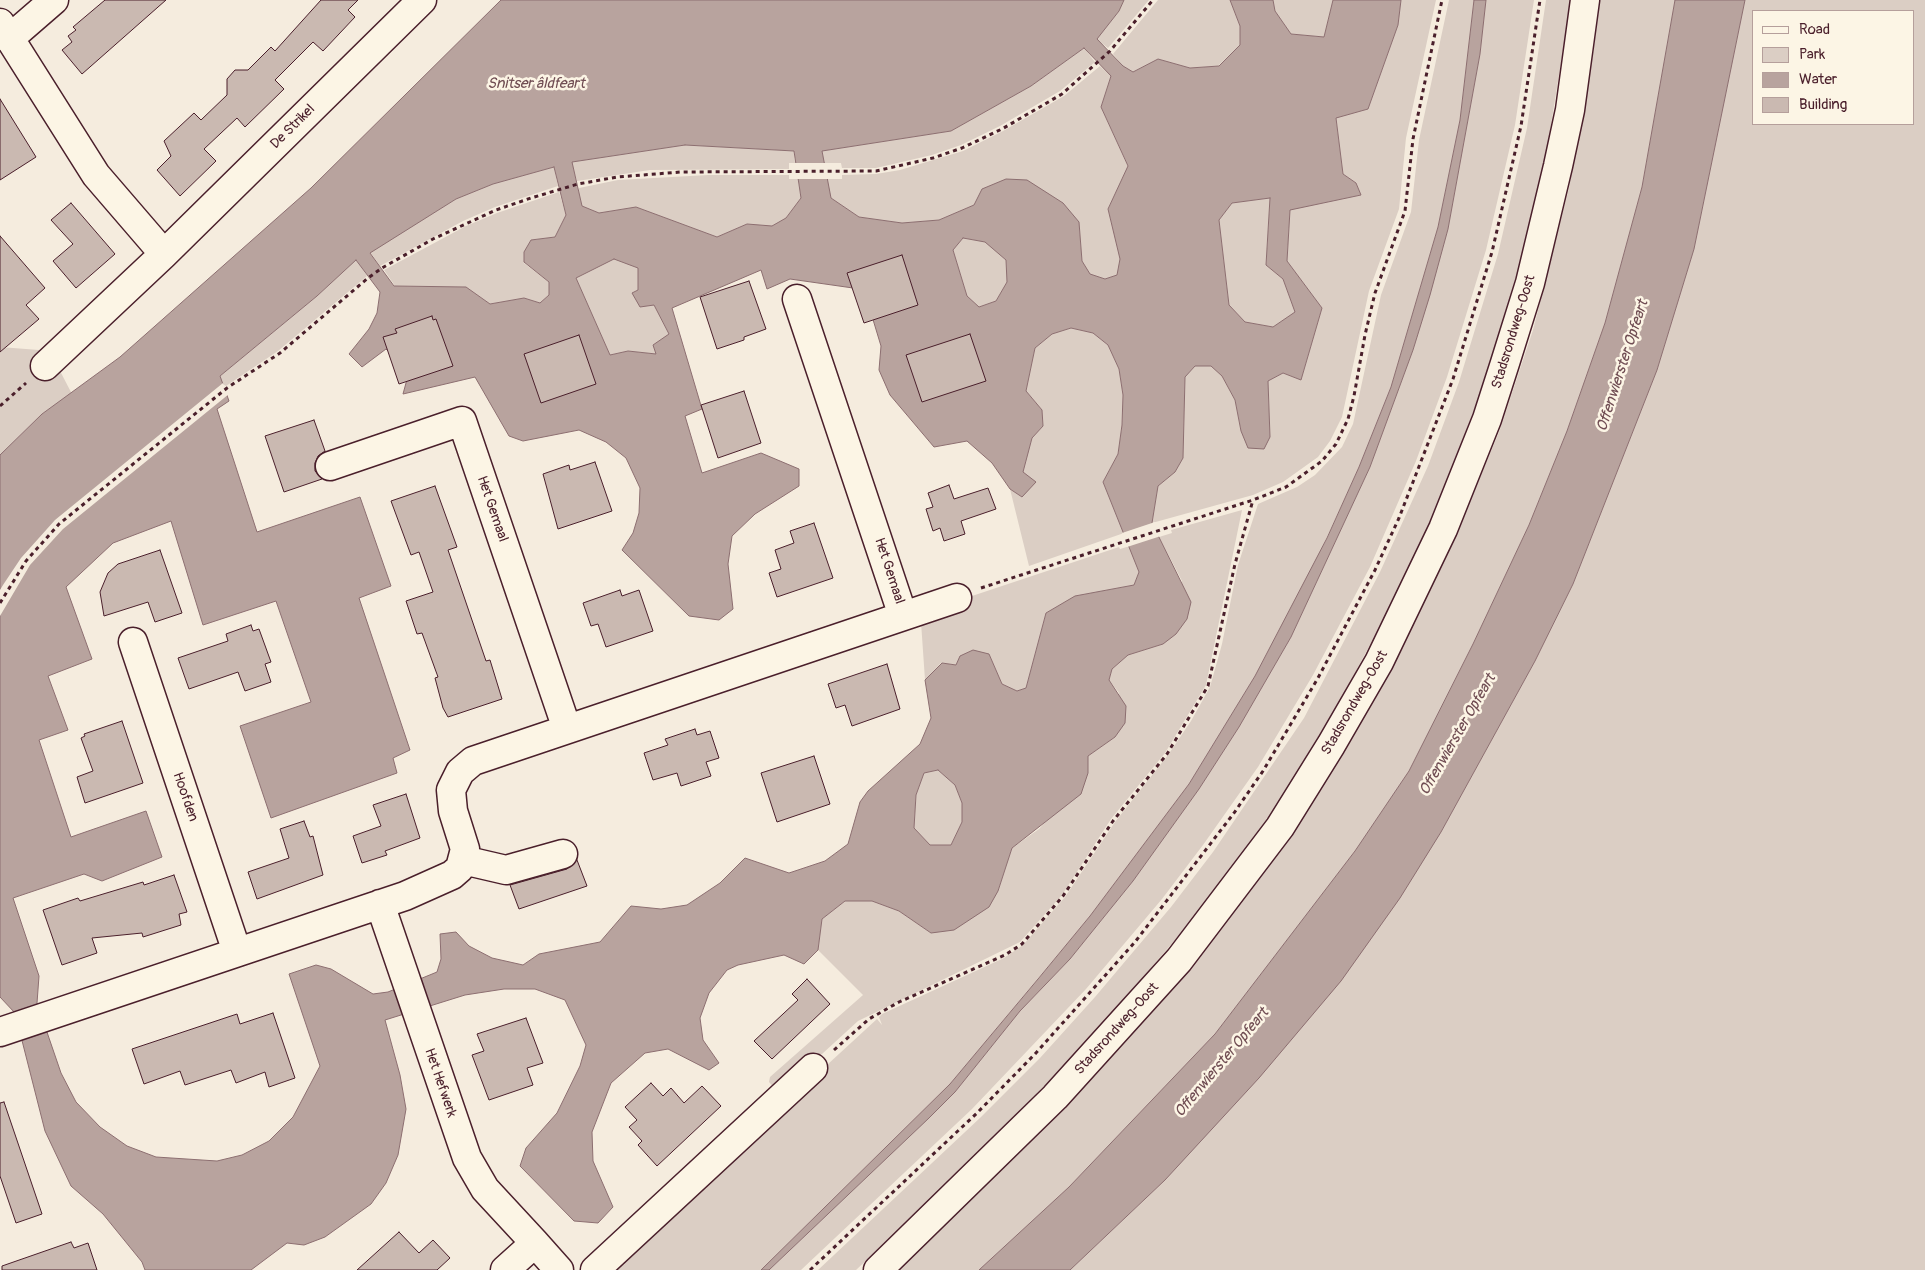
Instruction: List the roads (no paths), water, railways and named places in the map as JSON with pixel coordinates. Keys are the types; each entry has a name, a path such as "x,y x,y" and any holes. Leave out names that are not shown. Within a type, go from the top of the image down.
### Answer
{"street":[{"path":"54,0 4,31 96,175 164,254"},
{"name":"De Strikel","path":"45,366 164,254 422,0"},
{"name":"Stadsrondweg-Oost","path":"878,1270 1055,1097 1179,960 1280,827 1379,662 1439,538 1461,486 1487,419 1533,274 1570,110 1585,0"},
{"name":"Het Gemaal","path":"797,299 904,616"},
{"name":"Het Gemaal","path":"330,466 462,421 567,729"},
{"name":"Het Gemaal","path":"463,860 465,849 450,800 454,780 473,761 957,598"},
{"name":"Hoofden","path":"133,642 237,952"},
{"path":"5,1030 380,904 440,882 452,875 463,860 506,870 563,854"},
{"name":"Het Hefwerk","path":"380,904 460,1141 475,1174 485,1189 559,1270"},
{"path":"595,1270 813,1068"},
{"path":"505,1270 535,1243"}],"water":[{"name":"Snitser âldfeart","path":"501,0 1124,0 1119,11 1097,39 1123,66 1133,72 1158,59 1190,68 1219,66 1240,45 1240,26 1230,0 1273,0 1275,11 1291,34 1324,37 1333,0 1401,0 1398,25 1368,109 1336,118 1343,174 1356,183 1361,195 1290,210 1287,261 1322,308 1301,380 1283,373 1268,381 1270,437 1264,449 1248,448 1241,431 1235,400 1222,376 1211,366 1195,366 1185,377 1183,458 1175,472 1158,486 1152,523 1191,602 1187,619 1176,634 1163,644 1128,655 1112,669 1109,680 1126,706 1125,723 1115,737 1088,756 1088,773 1081,794 1012,848 998,891 989,907 954,930 931,933 899,911 872,901 845,901 822,919 818,950 804,964 784,955 738,965 727,970 709,993 700,1018 703,1040 719,1063 709,1070 668,1049 645,1053 611,1083 592,1132 593,1161 613,1207 598,1223 574,1221 520,1166 526,1148 557,1113 580,1066 586,1045 565,1000 535,989 504,989 465,995 385,1020 400,1075 406,1109 398,1155 386,1183 371,1204 325,1237 304,1245 287,1243 251,1270 145,1270 142,1262 103,1214 71,1186 45,1131 15,1013 0,997 0,455 42,414 120,357 311,188","holes":["1084,48 1111,76 1101,107 1128,166 1108,209 1120,259 1117,275 1105,279 1090,274 1082,261 1079,222 1063,203 1027,180 1006,179 982,189 974,205 939,220 902,223 859,217 831,198 822,151 951,131 1031,86","685,145 794,151 801,198 786,218 772,226 747,224 717,237 636,207 599,213 582,206 572,162","554,167 566,215 555,237 531,240 524,252 524,262 549,282 549,295 540,303 524,298 490,304 466,287 394,286 370,253 456,199 493,184","1270,198 1266,265 1283,279 1295,312 1273,327 1245,322 1229,305 1219,220 1232,203","963,238 985,242 1006,260 1007,282 996,301 979,307 967,296 953,250","614,259 638,268 638,290 632,293 640,307 654,305 669,334 653,345 656,354 628,351 610,355 576,278","356,260 380,292 377,313 369,329 349,354 362,367 386,349 409,372 403,394 475,377 509,436 523,441 579,430 606,442 626,458 640,488 639,513 633,533 622,550 689,616 719,620 733,609 728,564 732,536 755,514 799,486 799,469 761,453 702,473 685,416 702,409 672,308 761,270 767,289 790,279 853,288 868,303 881,346 879,370 890,395 934,447 967,441 992,463 1010,489 1022,497 1036,482 1023,472 1032,438 1043,426 1042,410 1026,391 1035,348 1052,334 1071,328 1093,333 1108,345 1119,369 1123,395 1122,425 1118,454 1103,482 1139,572 1134,585 1075,596 1046,613 1026,688 1017,691 1002,684 989,654 973,650 960,656 956,665 942,663 925,680 931,718 920,744 868,791 860,802 848,844 825,861 789,873 745,858 720,883 687,905 661,909 631,906 600,942 539,954 523,965 492,958 469,946 456,932 440,934 441,959 437,972 388,992 373,994 331,969 316,965 289,974 320,1066 293,1117 269,1141 242,1155 217,1161 156,1157 127,1146 100,1127 76,1102 61,1073 37,1003 39,976 13,898 84,874 102,881 162,857 146,811 71,837 39,740 68,730 48,676 92,659 66,587 113,543 171,521 203,625 276,601 311,702 240,726 271,818 397,773 393,758 410,750 359,598 391,586 360,497 257,532 217,409 229,401 220,376 317,296","938,770 955,785 962,803 962,822 951,845 930,845 914,828 916,795 924,773"]},
{"path":"1474,0 1486,0 1480,54 1448,229 1430,295 1413,350 1370,467 1291,637 1239,727 1199,789 1133,881 1070,959 1020,1011 955,1092 769,1270 761,1270 950,1084 1038,979 1090,916 1189,784 1255,676 1327,538 1359,467 1391,387 1438,227 1460,120"},
{"name":"Offenwierster Opfeart","path":"1675,0 1745,0 1694,249 1657,370 1573,584 1535,661 1441,832 1400,898 1341,981 1259,1078 1165,1180 1070,1270 979,1270 1069,1187 1215,1034 1355,851 1409,771 1473,644 1529,525 1567,431 1605,323 1642,187"}]}
